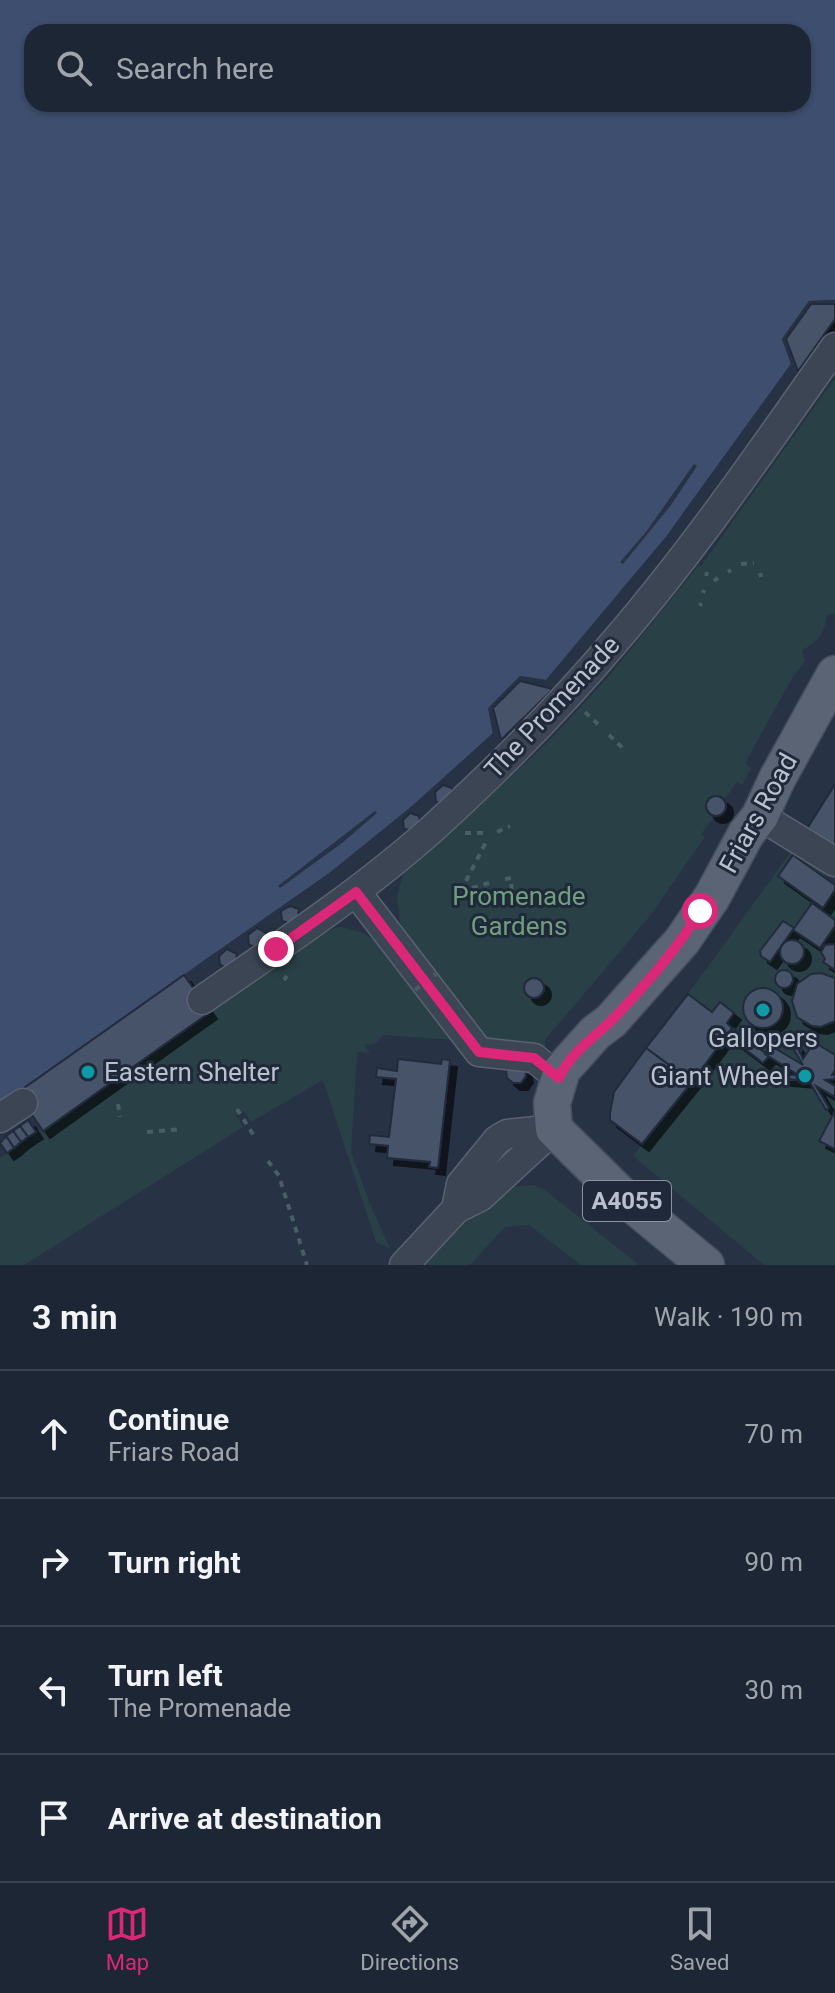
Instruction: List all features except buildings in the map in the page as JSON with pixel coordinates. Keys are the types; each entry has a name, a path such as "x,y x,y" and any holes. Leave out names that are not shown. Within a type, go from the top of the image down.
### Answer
{"main road":[{"name":"Friars Road","path":"554,1129 552,1103 562,1070 611,1021 682,941 760,816 835,674"},
{"name":"A4055","path":"554,1129 620,1194 706,1265"}],"street":[{"name":"The Promenade","path":"202,1000 356,892 430,831 530,734 617,639 737,483 835,347"},
{"path":"760,816 835,862"},
{"path":"356,892 479,1052 534,1058 559,1078"},
{"path":"404,1265 456,1209 480,1197 554,1129"}],"path":[{"path":"741,564 754,563"},
{"path":"580,708 601,727"},
{"path":"609,735 626,751"},
{"path":"497,832 510,826"},
{"path":"465,833 484,833"},
{"path":"466,881 486,842"},
{"path":"505,879 511,878 512,898"},
{"path":"472,888 489,883"},
{"path":"415,990 436,974"},
{"path":"118,1104 120,1117"},
{"path":"237,1109 256,1139"},
{"path":"147,1132 183,1129"},
{"path":"268,1161 279,1176 307,1265"}],"green space":[{"name":"Promenade Gardens","path":"835,378 835,614 827,615 820,636 802,650 805,661 792,678 745,763 751,768 742,785 737,782 724,800 718,796 710,797 706,804 707,812 714,817 701,834 705,837 649,917 545,1040 545,1050 483,1043 405,938 397,897 404,870 458,826 549,741 609,676 701,566"},
{"path":"796,845 826,872 824,877 835,884 835,1265 764,1265 633,1156 701,1071 734,1014 720,1002 712,1012 688,994"},
{"path":"342,927 363,933 381,945 456,1040 383,1035 375,1044 364,1045 370,1053 357,1052 351,1152 390,1248 376,1242 323,1080 251,1122 244,1111 236,1115 243,1127 24,1265 0,1265 0,1158 113,1083 277,961 303,944"},
{"path":"533,1185 545,1190 639,1265 581,1265 529,1225 505,1227 470,1265 417,1265 442,1236 510,1187"}],"water":[{"path":"0,0 835,0 835,300 809,301 782,339 791,364 665,538 546,680 520,676 489,708 493,733 411,807 328,874 0,1104"}],"pier":[{"path":"835,300 835,304 811,304 786,339 795,364 686,515 683,513 791,364 782,339 809,301"},
{"path":"694,464 697,466 671,505 623,564 620,562 646,532"},
{"path":"665,538 668,540 547,684 521,680 492,709 497,735 354,859 351,856 493,734 488,708 520,676 546,680"},
{"path":"375,811 377,813 342,843 280,888 278,886"},
{"path":"328,874 330,877 186,978 184,975"}],"place":[{"name":"Gallopers","path":"763,1010"},
{"name":"Eastern Shelter","path":"88,1072"},
{"name":"Giant Wheel","path":"805,1076"}],"route":[{"path":"276,949 356,892 479,1052 534,1058 559,1078 562,1070 595,1033 611,1021 682,941 700,911"}]}
